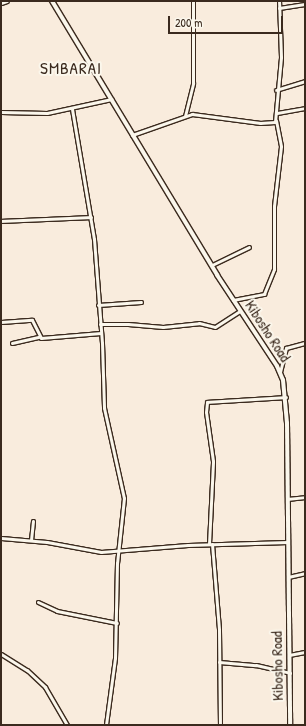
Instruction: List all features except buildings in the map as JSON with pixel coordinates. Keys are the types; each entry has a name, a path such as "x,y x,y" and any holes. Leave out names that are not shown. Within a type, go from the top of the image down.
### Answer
{"street":[{"path":"1,3 7,1"},
{"name":"Kibosho Road","path":"52,1 233,300 280,372 286,397 290,725"},
{"path":"185,116 193,83 193,1"},
{"path":"233,300 264,294 274,269 274,206 281,146 276,120 276,90 281,57 279,1"},
{"path":"279,8 305,4"},
{"path":"276,90 305,81"},
{"path":"1,112 48,113 72,109 111,99"},
{"path":"277,113 305,108"},
{"path":"72,109 91,217 101,332 104,408 124,498 118,551 117,623 114,675 106,725"},
{"path":"132,135 185,116 198,115 260,123 272,123 276,120"},
{"path":"1,221 91,217"},
{"path":"212,265 249,247"},
{"path":"98,305 141,302"},
{"path":"100,324 128,324 163,327 199,322 215,327 240,311"},
{"path":"1,322 32,320 39,337"},
{"path":"12,343 39,337 101,332"},
{"path":"280,372 286,348 305,343"},
{"path":"220,725 219,630 210,544 213,461 206,412 207,402 286,397"},
{"path":"287,499 305,496"},
{"path":"31,540 33,521"},
{"path":"1,538 31,540 94,551 118,551 210,544 288,542"},
{"path":"288,577 305,573"},
{"path":"38,602 57,611 117,623"},
{"path":"289,655 305,652"},
{"path":"1,654 27,670 45,687 68,725"},
{"path":"219,662 250,664 290,673"}],"district":[{"name":"SMBARAI","path":"71,68"}]}
